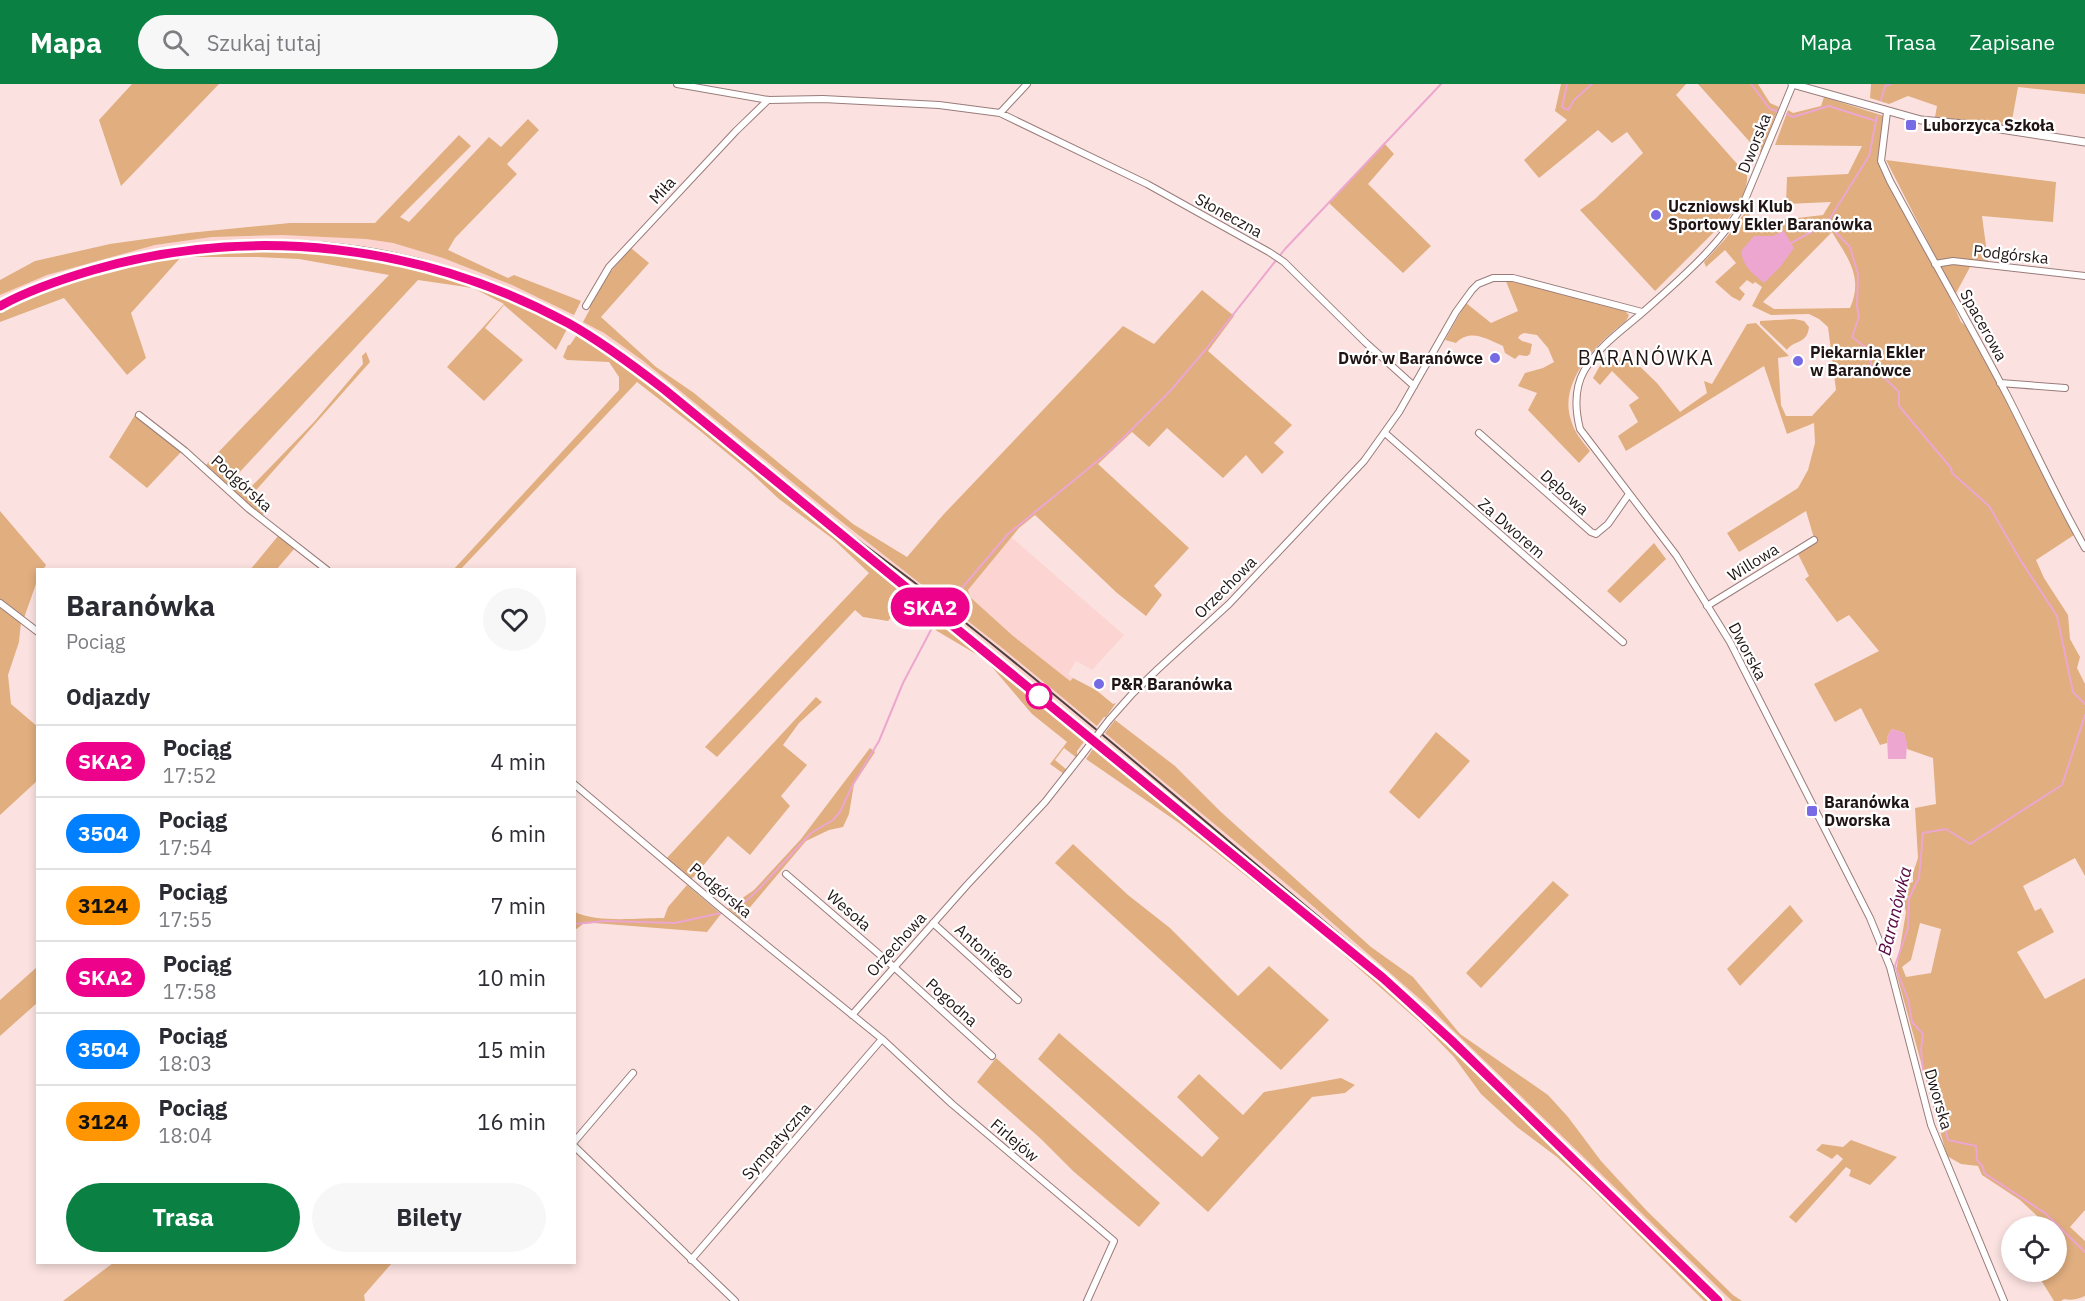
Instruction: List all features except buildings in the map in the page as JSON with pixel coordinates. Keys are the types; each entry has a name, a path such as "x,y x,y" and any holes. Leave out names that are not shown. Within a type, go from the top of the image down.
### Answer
{"street":[{"path":"677,84 768,100 823,99 1000,113 1027,84"},
{"path":"1793,84 1813,87 1887,112 1921,120 1974,125 2085,142"},
{"name":"Dworska","path":"1793,84 1736,217 1715,243 1602,347 1584,372 1577,390 1576,413 1580,429 1676,555 1730,642 1870,918 1890,967 1931,1125 2004,1301"},
{"name":"Miła","path":"586,306 609,267 768,100"},
{"name":"Spacerowa","path":"1887,112 1881,161 2038,455 2060,505 2085,548"},
{"name":"Słoneczna","path":"1000,113 1147,184 1274,255 1414,386"},
{"name":"Podgórska","path":"1935,264 1953,261 2085,276"},
{"name":"Orzechowa","path":"852,1015 1045,802 1109,720 1149,677 1229,604 1348,478 1385,433 1465,298 1478,284 1493,278 1513,278 1642,312"},
{"path":"2000,383 2065,388"},
{"name":"Podgórska","path":"139,415 231,490 249,509 324,568"},
{"name":"Za Dworem","path":"1385,433 1623,642"},
{"name":"Dębowa","path":"1479,433 1591,532 1596,534 1608,524 1629,494"},
{"name":"Willowa","path":"1707,606 1814,540"},
{"path":"0,603 36,630"},
{"name":"Podgórska","path":"576,786 852,1015"},
{"name":"Wesoła","path":"786,874 894,967"},
{"name":"Antoniego","path":"933,923 1018,1000"},
{"name":"Pogodna","path":"894,967 992,1056"},
{"name":"Firlejów","path":"852,1015 882,1039 952,1104 1114,1241 1087,1301"},
{"name":"Sympatyczna","path":"691,1260 882,1039"},
{"path":"576,1142 633,1072"},
{"path":"576,1146 735,1301"}],"shaded area":[{"path":"132,84 219,84 121,186 99,120"},
{"path":"1561,84 1686,84 1676,95 1747,175 1742,198 1718,232 1716,230 1655,291 1580,210 1595,199 1643,153 1627,132 1612,143 1598,130 1539,178 1524,160 1567,120 1555,111"},
{"path":"1698,84 1758,84 1770,103 1779,107 1761,152 1757,150"},
{"path":"1871,84 2085,84 2085,94 2018,87 2011,126 1935,117 1937,106 1908,96 1889,104 1870,98"},
{"path":"1824,97 1884,116 1879,162 1948,292 1961,322 1966,326 2018,423 2074,535 2036,560 2044,578 2068,615 2070,639 2080,657 2077,668 2085,684 2085,876 2075,858 2023,886 2035,911 2041,908 2054,932 2017,952 2045,999 2085,978 2085,1210 2070,1227 2085,1241 2085,1296 2074,1299 2054,1301 2042,1282 2067,1282 2067,1216 2037,1216 2020,1200 1982,1175 1978,1166 1961,1164 1947,1156 1896,972 1906,912 1903,900 1908,897 1906,885 1913,882 1913,873 1918,858 1915,808 1936,804 1933,758 1907,749 1904,733 1892,729 1887,737 1887,743 1880,745 1861,708 1835,722 1814,684 1879,651 1849,615 1837,622 1805,579 1809,576 1798,554 1813,543 1814,538 1806,511 1739,552 1727,533 1798,488 1808,470 1815,443 1814,423 1787,434 1764,366 1626,451 1618,436 1638,422 1629,405 1639,398 1612,371 1600,385 1593,378 1605,357 1614,365 1626,353 1657,383 1680,412 1707,393 1704,381 1712,384 1747,324 1756,323 1789,356 1778,358 1781,405 1786,416 1812,416 1836,390 1828,327 1809,314 1771,315 1752,306 1762,287 1755,282 1753,284 1747,280 1739,288 1745,294 1740,301 1732,297 1715,282 1736,263 1725,250 1706,267 1704,262 1744,214 1750,214 1749,227 1779,228 1780,220 1823,215 1831,202 1786,204 1787,177 1848,174 1862,146 1775,145 1788,110 1793,113 1821,106","holes":["1832,232 1848,259 1855,287 1850,308 1774,309 1763,302","1920,923 1941,929 1931,973 1906,977 1902,967 1911,960"]},
{"path":"528,119 539,130 507,164 517,174 455,238 448,250 508,278 514,275 581,301 574,315 512,285 443,258 393,243 366,239 282,235 212,237 155,245 47,275 0,295 0,280 35,261 110,244 188,233 290,223 375,223 459,135 471,146 400,217 409,222 489,137 501,147"},
{"path":"1384,143 1394,154 1368,184 1431,246 1403,273 1329,203"},
{"path":"1886,160 2056,182 2053,222 1982,216 1988,261 1985,268 1970,267 1955,295"},
{"path":"1784,231 1794,248 1781,266 1764,283 1746,266 1741,251 1754,236 1772,236"},
{"path":"282,235 366,239 393,243 443,258 512,285 574,315 568,327 503,296 361,257 286,249 193,254 133,265 61,286 0,310 0,295 47,275 102,258 155,245 212,237"},
{"path":"631,248 649,263 601,317 656,367 694,393 853,524 907,557 943,515 1123,326 1154,344 1202,290 1234,316 1208,351 1292,425 1274,443 1284,452 1262,474 1246,455 1223,478 1167,428 1149,447 1132,432 1098,464 1189,548 1154,586 1162,595 1146,616 1117,593 1035,515 1019,528 968,590 970,597 1012,635 1070,681 1073,678 1096,690 1113,704 1116,703 1097,726 642,360 604,333 583,322 606,277"},
{"path":"286,249 361,257 418,269 473,288 418,280 237,475 251,487 314,422 363,364 362,356 366,352 370,362 250,497 266,512 261,516 206,465 389,275 299,259 181,257 131,313 146,358 127,375 64,298 0,322 0,310 8,306 77,281 122,269 205,252"},
{"path":"1505,279 1624,310 1629,315 1626,321 1592,352 1574,379 1569,408 1572,423 1590,451 1579,463 1528,410 1537,393 1518,386 1525,373 1554,362 1548,348 1537,335 1524,333 1520,335 1518,338 1522,341 1532,344 1530,354 1519,355 1515,359 1505,353 1503,346 1479,336 1467,336 1456,343 1445,340 1466,303 1491,323 1518,311"},
{"path":"473,288 503,296 568,327 556,350 504,305 485,328 523,360 484,401 447,367 504,304"},
{"path":"1794,319 1804,321 1809,327 1808,333 1803,340 1787,350 1760,324 1760,321"},
{"path":"583,322 604,333 642,360 1097,726 1086,739 636,372 578,333"},
{"path":"578,333 636,372 1086,739 1077,751 1077,758 1064,748 1055,760 1067,770 1064,774 1050,764 1067,742 1032,714 986,660 937,631 904,603 888,621 863,617 855,610 717,757 705,747 869,573 833,539 779,499 750,472 637,382 462,568 455,568 619,390 619,377 609,362 567,360 563,357"},
{"path":"135,415 181,452 147,488 109,457"},
{"path":"0,511 46,565 44,568 36,568 36,584 24,618 0,600"},
{"path":"278,536 294,549 278,568 252,568"},
{"path":"1011,537 1124,635 1092,670 1076,661 1068,674 1073,678 1070,681 1012,635 970,597 968,590"},
{"path":"1654,543 1666,559 1620,603 1607,591"},
{"path":"0,606 21,622 19,642 8,675 11,704 36,725 36,782 0,815"},
{"path":"816,697 822,702 799,723 783,745 807,765 781,796 790,806 750,855 728,836 691,880 666,859"},
{"path":"1115,720 1175,766 1221,812 1371,947 1413,977 1460,1034 1548,1095 1568,1117 1601,1161 1647,1211 1733,1295 1742,1301 1732,1301 1428,1006 1314,907 1105,733"},
{"path":"1892,729 1904,733 1907,743 1906,759 1888,759 1887,737"},
{"path":"1436,732 1470,761 1419,819 1389,792"},
{"path":"1105,733 1314,907 1428,1006 1732,1301 1711,1301 1428,1023 1095,746"},
{"path":"1095,746 1374,975 1428,1023 1711,1301 1704,1301 1594,1191 1481,1094 1454,1057 1422,1024 1315,930 1179,823 1086,759"},
{"path":"870,748 875,752 854,784 849,814 843,827 829,830 806,841 740,919 728,908 754,890 801,839"},
{"path":"1073,844 1128,895 1170,928 1238,996 1269,966 1329,1020 1281,1070 1055,863"},
{"path":"1553,881 1569,895 1481,988 1466,973"},
{"path":"687,885 721,914 707,932 594,923 583,924 576,929 576,912 606,919 664,918 668,907"},
{"path":"1790,905 1803,921 1740,986 1727,969"},
{"path":"36,968 36,1004 0,1036 0,1000"},
{"path":"1059,1033 1202,1157 1219,1138 1177,1097 1199,1074 1243,1115 1264,1092 1341,1078 1355,1085 1345,1093 1312,1097 1208,1212 1038,1059"},
{"path":"996,1058 1160,1203 1139,1227 1073,1171 977,1082"},
{"path":"1851,1140 1897,1157 1870,1185 1849,1176 1851,1170 1846,1167 1796,1223 1789,1217 1843,1159 1837,1154 1832,1159 1816,1150 1822,1144 1843,1147"},
{"path":"112,1264 391,1264 364,1295 365,1301 63,1301"}],"waterway":[{"path":"955,596 1008,534 1111,450 1171,390 1285,249 1441,84"},
{"path":"1567,84 1562,107 1568,110 1574,100 1592,84"},
{"path":"1751,84 1770,109 1777,111"},
{"name":"Baranówka","path":"1881,100 1885,86 1891,84"},
{"path":"1787,114 1793,117 1829,106 1876,121"},
{"name":"Baranówka","path":"1877,116 1869,156 1827,223 1850,247 1858,274 1859,317 1852,337 1868,349 1871,365 1899,392 1899,406 1951,468 1952,473 1989,506 2057,616 2073,692 2085,704"},
{"path":"1791,243 1826,224"},
{"path":"732,909 746,901 758,890 811,833 833,820 840,812 852,786 879,741 903,683 933,626"},
{"name":"Baranówka","path":"2085,715 2062,785 1970,844 1946,829 1923,833 1919,878 1909,898 1908,928 1895,966 1908,999 1912,1022 1923,1034 1921,1050 1923,1069 1932,1100 1942,1116 1948,1140 1976,1146 1977,1160 1983,1167 1984,1173 2045,1213 2085,1252"},
{"path":"576,924 604,921 675,923 721,913"}],"railway":[{"path":"0,300 55,278 112,261 171,249 230,242 289,241 349,245 407,256 492,283 571,320 606,341 672,389 799,495 973,629 1363,954 1470,1052 1724,1301"},
{"path":"877,564 1172,805"}],"train":[{"name":"SKA2","path":"0,306 44,286 119,263 211,248 279,245 355,251 434,268 501,292 568,323 630,363 665,390 1383,978 1451,1040 1718,1301"}],"place":[{"name":"Luborzyca Szkoła","path":"1911,125"},
{"name":"Uczniowski Klub Sportowy Ekler Baranówka","path":"1656,215"},
{"name":"Dwór w Baranówce","path":"1495,358"},
{"name":"Piekarnia Ekler w Baranówce","path":"1798,361"},
{"name":"P&R Baranówka","path":"1099,684"},
{"name":"Baranówka Dworska","path":"1812,811"}],"district":[{"name":"BARANÓWKA","path":"1646,358"}]}
